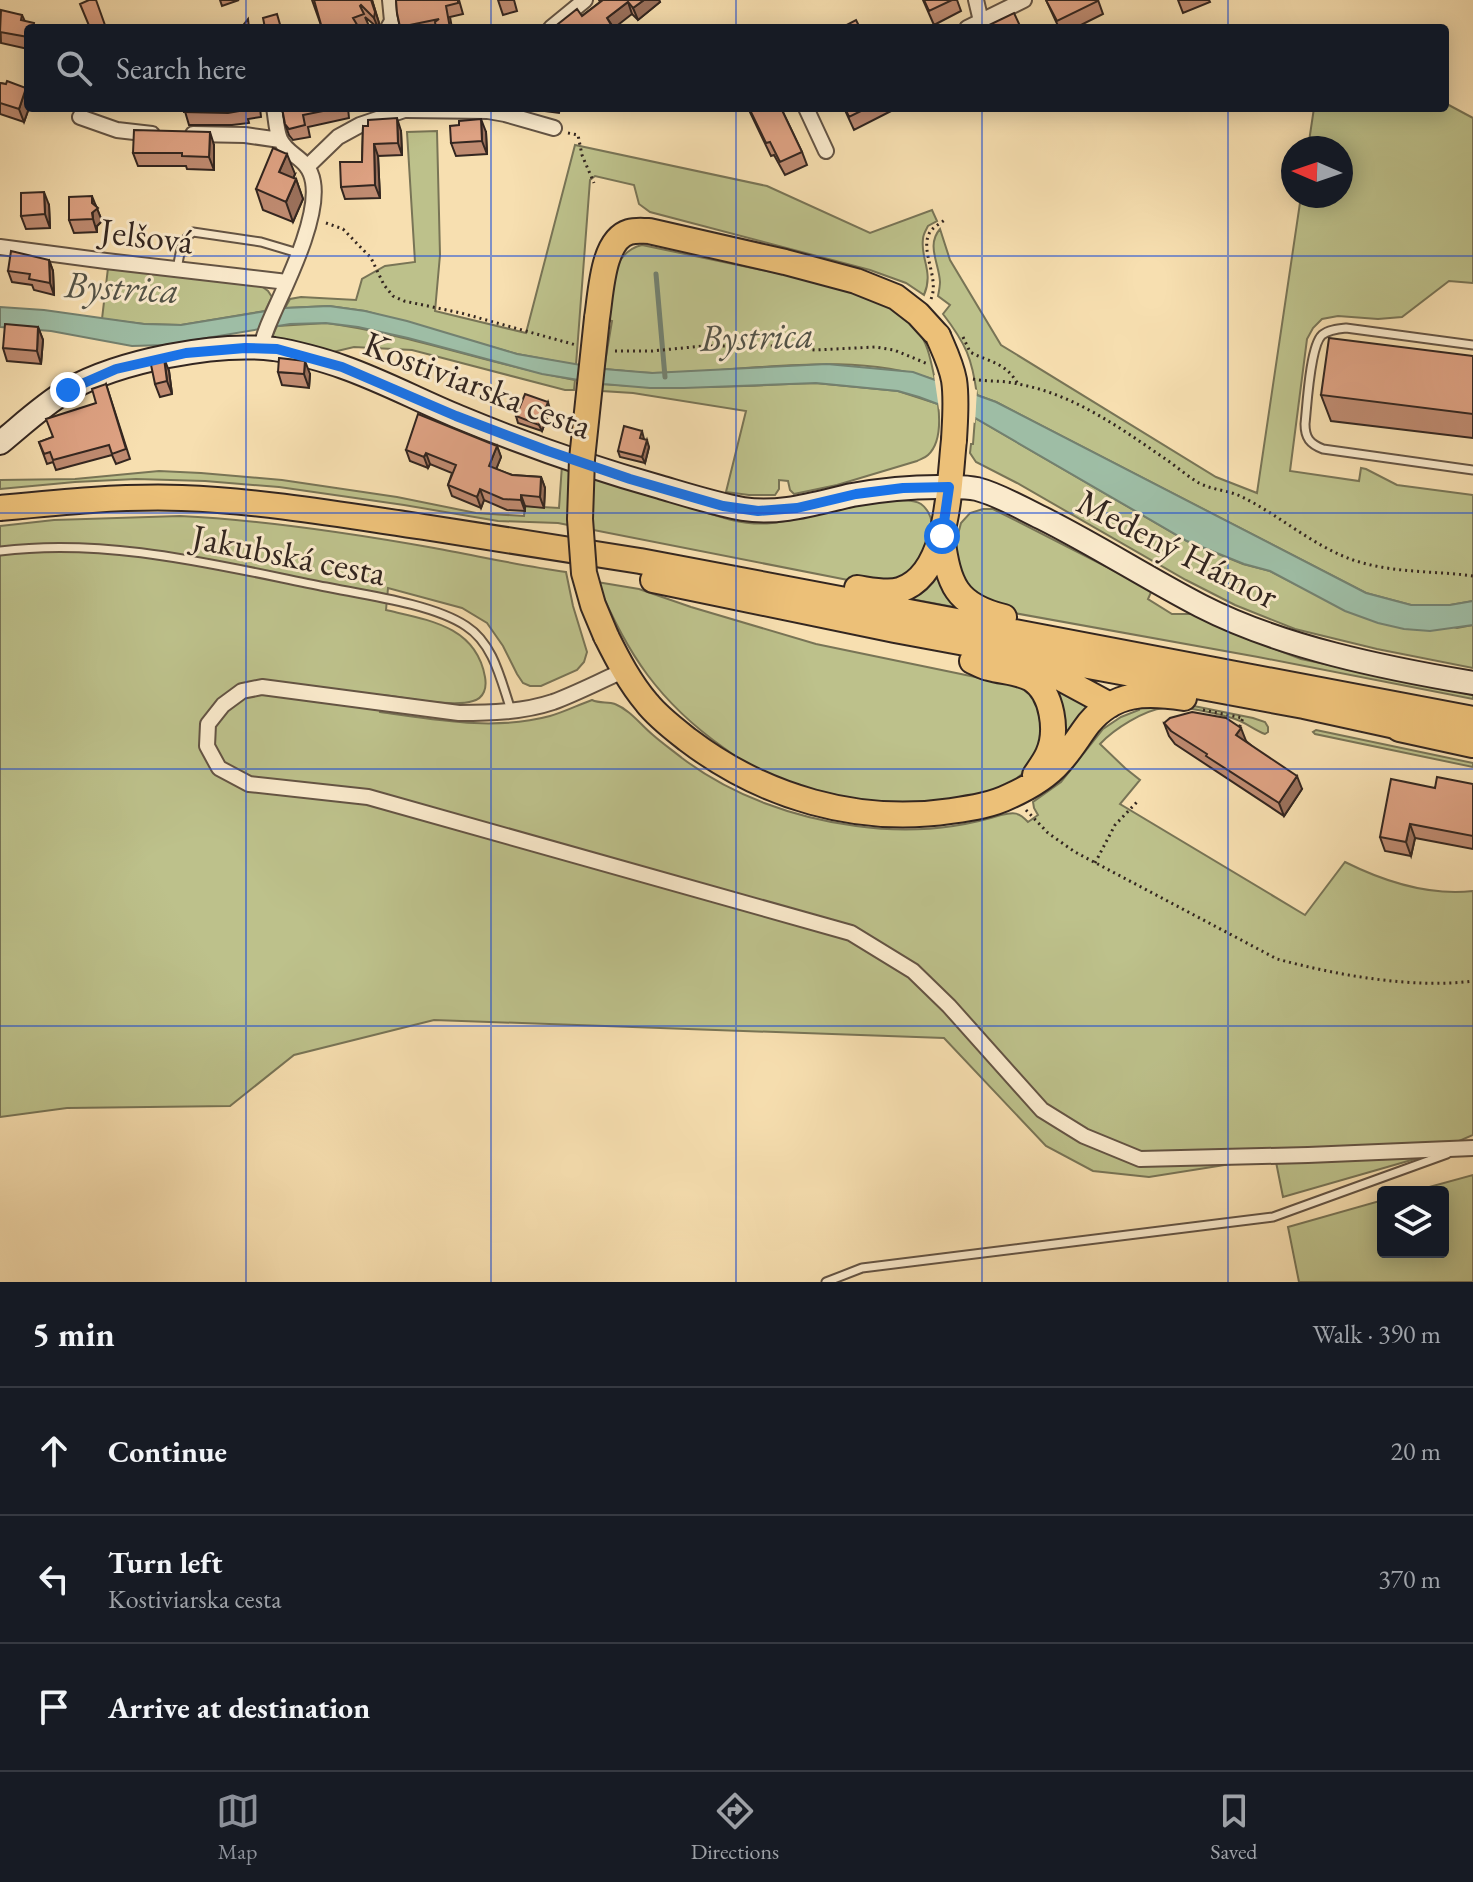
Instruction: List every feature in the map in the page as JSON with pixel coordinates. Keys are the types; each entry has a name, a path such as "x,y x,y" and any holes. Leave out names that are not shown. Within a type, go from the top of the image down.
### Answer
{"highway":[{"path":"1400,727 1473,743"}],"main road":[{"path":"799,591 849,586 878,591 900,590 919,580 930,566 942,536 954,440 954,379 947,357 950,336 896,297 856,281 649,231 626,232 615,241 609,252 597,318 582,459 580,519 584,573 593,605 623,671 648,705 705,753 784,794 818,804 861,812 936,813 984,806 1042,779 1061,762 1091,721 1117,700 1162,694 1262,714 1304,706"},
{"path":"0,508 93,499 181,498 285,507 542,544 1473,719"},
{"path":"420,527 558,563 1400,727"},
{"path":"942,536 947,568 962,597 973,606 1017,619 1050,638"},
{"path":"895,630 932,653 972,661 1006,661 1047,671 1110,705"},
{"path":"972,661 1032,680 1043,691 1051,713 1053,732 1049,754 1021,790"}],"street":[{"path":"390,0 390,24"},
{"path":"556,24 585,0"},
{"path":"976,0 981,21"},
{"path":"975,24 1024,0"},
{"path":"275,112 280,140"},
{"path":"308,166 338,137 360,125 400,112"},
{"path":"494,112 554,128"},
{"path":"808,112 826,151"},
{"path":"80,117 117,130 139,133 245,135 280,140 308,166 313,183 311,218 262,342"},
{"name":"Jelšová","path":"0,247 287,282"},
{"name":"Kostiviarska cesta","path":"0,443 68,390 116,369 186,353 262,342 342,367 548,451 723,506 758,511 797,508 856,494 903,488 949,487"},
{"name":"Medený Hámor","path":"949,487 977,489 1007,500 1204,607 1250,626 1351,657 1473,683"},
{"path":"623,671 556,701 511,710 459,713 262,687 242,691 223,705 208,724 207,746 219,768 249,784 368,797 851,933 913,971 949,1006 1042,1110 1084,1136 1140,1159 1468,1148"}],"lane":[{"path":"177,269 185,238 193,232 261,242 298,253"},
{"path":"1473,345 1346,328 1330,330 1323,334 1314,349 1305,424 1308,440 1323,449 1473,470"},
{"name":"Jakubská cesta","path":"0,551 54,548 174,558 369,595 447,616 468,627 484,642 498,670 511,710"},
{"path":"826,1282 862,1268 1273,1217 1468,1148"}],"path":[{"path":"578,135 582,155 594,183"},
{"path":"311,218 343,229 371,258 393,296 582,346"},
{"path":"918,314 934,294 927,241 931,232 946,219"},
{"path":"950,336 970,352 1011,372 1018,384 1054,393 1109,420 1200,483 1217,491 1238,495 1337,554 1364,564 1400,570 1473,576"},
{"path":"603,350 652,351 703,346 776,346 815,350 875,347 894,350 920,361"},
{"path":"1021,790 1027,813 1048,833 1095,863 1277,959 1313,968 1409,983 1473,981"},
{"path":"1095,863 1115,825 1137,802"}],"shaded area":[{"path":"1449,105 1473,118 1473,283 1449,281 1402,317 1338,316 1322,319 1313,328 1307,339 1290,471 1359,481 1361,468 1397,485 1473,495 1473,601 1450,605 1411,605 1366,593 977,395 967,352 943,314 950,305 938,296 940,282 934,248 936,235 940,229 950,260 1001,345 1216,477 1257,493 1299,208 1353,208 1353,136 1310,136 1313,112 1449,112"},
{"path":"437,131 440,255 435,311 526,333 575,145 767,186 870,233 932,210 937,221 928,226 923,239 927,287 924,295 906,283 870,270 650,212 639,204 634,185 595,176 590,180 576,365 517,354 365,311 329,306 285,308 290,299 301,297 356,300 362,279 385,266 415,262 407,132"},
{"path":"642,245 820,281 883,303 916,328 928,352 935,380 901,371 831,364 653,373 604,369 612,321 608,320 614,275 623,256"},
{"path":"108,268 260,285 272,297 265,311 181,325 102,319"},
{"path":"329,306 407,321 517,354 604,369 652,373 827,364 913,372 996,402 1366,593 1411,605 1450,605 1473,601 1473,625 1430,631 1404,629 1345,611 1270,571 1187,541 975,418 898,391 816,383 684,388 603,384 542,374 408,338 326,323 290,324 165,345 132,346 51,331 0,327 0,307 144,324 181,325 285,308"},
{"path":"326,323 389,334 575,380 574,390 412,350 354,347 321,352 271,339 277,326"},
{"path":"815,383 898,391 938,404 939,431 932,450 917,461 837,485 794,494 788,481 779,480 775,495 726,492 746,411 602,391 603,384 683,387"},
{"path":"975,418 1187,541 1243,564 1270,571 1301,587 1457,628 1473,625 1473,668 1295,629 1235,605 976,462 970,453"},
{"path":"562,465 746,523 772,523 872,503 910,501 926,508 933,528 932,542 923,560 901,579 858,582 558,523 498,521 279,487 136,479 0,489 0,480 75,479 159,471 201,473 282,480 397,497 476,513 524,516 525,506 559,508"},
{"path":"993,509 1152,590 1148,599 1172,614 1193,614 1301,659 1473,695 1473,699 1014,613 966,588 956,560 961,523 970,513"},
{"path":"180,516 339,532 566,572 587,652 577,670 541,686 523,683 487,623 462,608 388,588 386,610 448,628 472,646 480,660 486,685 480,698 464,703 382,695 380,712 465,723 508,723 550,716 592,700 612,703 626,710 656,738 701,772 722,784 787,811 833,822 911,830 965,824 1013,813 1028,822 1038,815 1033,802 1061,782 1103,729 1139,710 1138,706 1184,704 1265,722 1268,732 1265,734 1225,716 1171,707 1148,712 1130,721 1100,744 1140,780 1120,804 1305,915 1345,862 1407,886 1440,891 1473,891 1473,1135 1422,1157 1283,1197 1275,1157 1149,1177 1093,1171 1046,1146 944,1038 434,1020 294,1055 230,1106 67,1108 0,1117 0,526 54,520"},
{"path":"940,574 959,608 911,599 924,591"},
{"path":"597,582 639,589 816,644 1020,687 1030,693 1038,709 1042,733 1039,752 1029,767 1012,782 980,795 940,802 864,803 821,795 780,781 754,769 701,731 663,694 620,632"},
{"path":"1046,677 1096,707 1052,762"},
{"path":"1316,730 1473,763 1473,767 1315,734 1313,732"},
{"path":"1473,1175 1473,1282 1299,1282 1288,1227 1377,1202 1377,1258 1449,1258 1449,1186 1433,1186"}],"pier":[{"path":"934,375 977,390 975,423 939,409"}],"building":[{"path":"96,0 105,24 88,24 80,4"},
{"path":"314,0 371,0 374,18 361,5 364,14 353,18 357,24 321,24"},
{"path":"396,0 458,0 458,3 446,6 449,24 435,24 439,19 399,24"},
{"path":"603,0 644,0 633,8 628,2 607,18 611,24 558,24 577,9 582,16"},
{"path":"924,0 952,0 929,11"},
{"path":"1046,0 1098,0 1098,1 1057,21"},
{"path":"1,10 22,15 21,20 34,23 24,24 24,36 0,32"},
{"path":"1014,13 1019,24 991,24"},
{"path":"277,14 280,24 264,24 263,18"},
{"path":"7,81 24,87 19,109 0,103 0,83 6,84"},
{"path":"283,112 318,112 303,115 305,125 289,129"},
{"path":"751,112 783,112 802,152 780,162 770,142 766,143"},
{"path":"397,118 398,143 374,144 375,185 341,187 340,162 362,162 363,126 368,126 368,120"},
{"path":"481,119 482,141 451,143 450,126 459,125 459,121"},
{"path":"134,130 210,132 209,157 182,156 182,153 133,153"},
{"path":"273,148 287,154 279,172 296,179 286,202 256,189"},
{"path":"44,192 45,214 21,216 21,193"},
{"path":"92,196 92,203 98,208 92,213 93,219 69,220 69,197"},
{"path":"11,251 49,260 50,283 29,279 30,274 8,271"},
{"path":"5,324 38,327 37,351 3,348"},
{"path":"1329,338 1473,356 1473,414 1321,395"},
{"path":"164,358 167,381 155,384 150,360"},
{"path":"279,358 305,361 304,374 278,372"},
{"path":"106,384 126,449 112,454 109,445 53,460 50,452 44,454 39,442 53,437 46,419 96,403 92,389"},
{"path":"525,394 548,402 539,425 516,416"},
{"path":"418,414 497,446 489,466 512,475 541,477 540,497 521,495 521,500 503,499 480,489 477,497 448,485 456,465 426,453 424,457 406,450"},
{"path":"624,426 642,431 640,438 647,440 642,457 618,451"},
{"path":"1192,712 1226,718 1241,728 1236,735 1297,776 1279,803 1206,756 1164,723 1170,718"},
{"path":"1437,777 1473,784 1473,836 1410,824 1406,842 1380,837 1391,779 1435,788"}],"waterway":[{"path":"656,274 665,377"}],"route":[{"path":"68,390 116,369 186,353 245,348 277,349 342,367 548,451 723,506 758,511 797,508 856,494 903,488 949,487 942,536"}],"water label":[{"name":"Bystrica","path":"122,287"},
{"name":"Bystrica","path":"757,336"}]}
